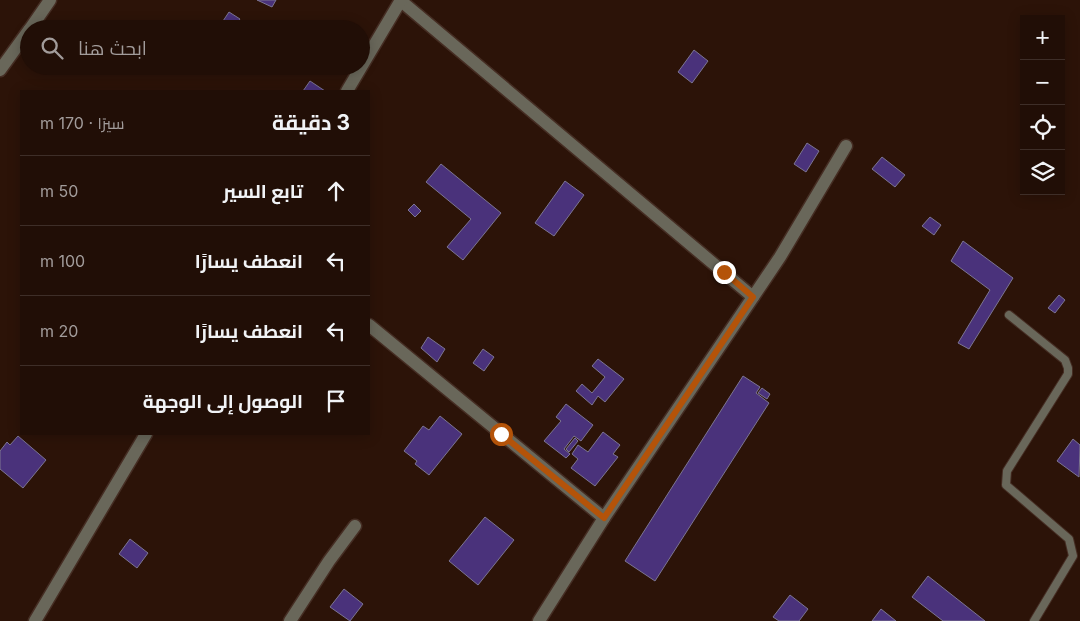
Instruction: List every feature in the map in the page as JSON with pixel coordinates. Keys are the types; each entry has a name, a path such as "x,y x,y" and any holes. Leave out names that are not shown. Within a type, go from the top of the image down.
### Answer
{"street":[{"path":"36,20 50,0"},
{"path":"370,53 401,1 753,297"},
{"path":"0,70 20,42"},
{"path":"348,90 357,75"},
{"path":"539,621 604,518 780,257 846,146"},
{"path":"370,326 604,518"},
{"path":"35,621 145,435"},
{"path":"290,621 328,561 354,526"}],"lane":[{"path":"1009,316 1065,360 1068,368 1068,374 1007,471 1006,485 1069,539 1072,547 1072,556 1034,621"}],"building":[{"path":"257,0 276,0 272,7"},
{"path":"229,12 240,19 239,20 224,20"},
{"path":"694,50 708,61 692,83 678,72"},
{"path":"310,81 324,90 304,90"},
{"path":"807,143 819,151 806,172 794,164"},
{"path":"882,157 905,175 895,187 872,169"},
{"path":"441,164 501,213 463,260 447,247 471,219 426,182"},
{"path":"565,181 584,195 554,236 535,223"},
{"path":"414,204 421,211 415,217 408,210"},
{"path":"930,217 941,225 934,235 922,226"},
{"path":"963,241 1013,278 969,349 958,343 990,290 951,261"},
{"path":"1059,295 1065,300 1055,313 1048,308"},
{"path":"428,337 445,349 437,362 421,348"},
{"path":"483,349 494,357 484,371 473,363"},
{"path":"598,359 624,379 605,402 598,396 592,405 576,391 582,384 592,393 605,377 592,366"},
{"path":"743,376 760,387 756,393 769,403 655,581 625,561"},
{"path":"762,388 770,394 767,399 758,393"},
{"path":"566,404 593,425 581,441 574,436 564,449 570,454 566,458 544,441 561,421 556,417"},
{"path":"440,416 462,434 429,475 415,464 417,461 404,451 423,426 429,430"},
{"path":"603,432 620,445 613,454 618,457 595,486 571,468 578,459 572,454 578,445 588,452"},
{"path":"18,436 46,460 23,488 0,469 0,451 7,442 10,445"},
{"path":"575,438 578,441 569,452 566,449"},
{"path":"1073,439 1080,445 1079,477 1057,461"},
{"path":"485,517 514,540 478,585 449,561"},
{"path":"130,539 148,553 137,568 119,554"},
{"path":"928,576 985,621 943,621 912,597"},
{"path":"344,589 363,604 350,621 330,607"},
{"path":"790,595 808,609 799,621 779,621 773,617"},
{"path":"881,609 896,621 872,621"}],"route":[{"path":"501,434 604,518 753,297 724,272"}]}
